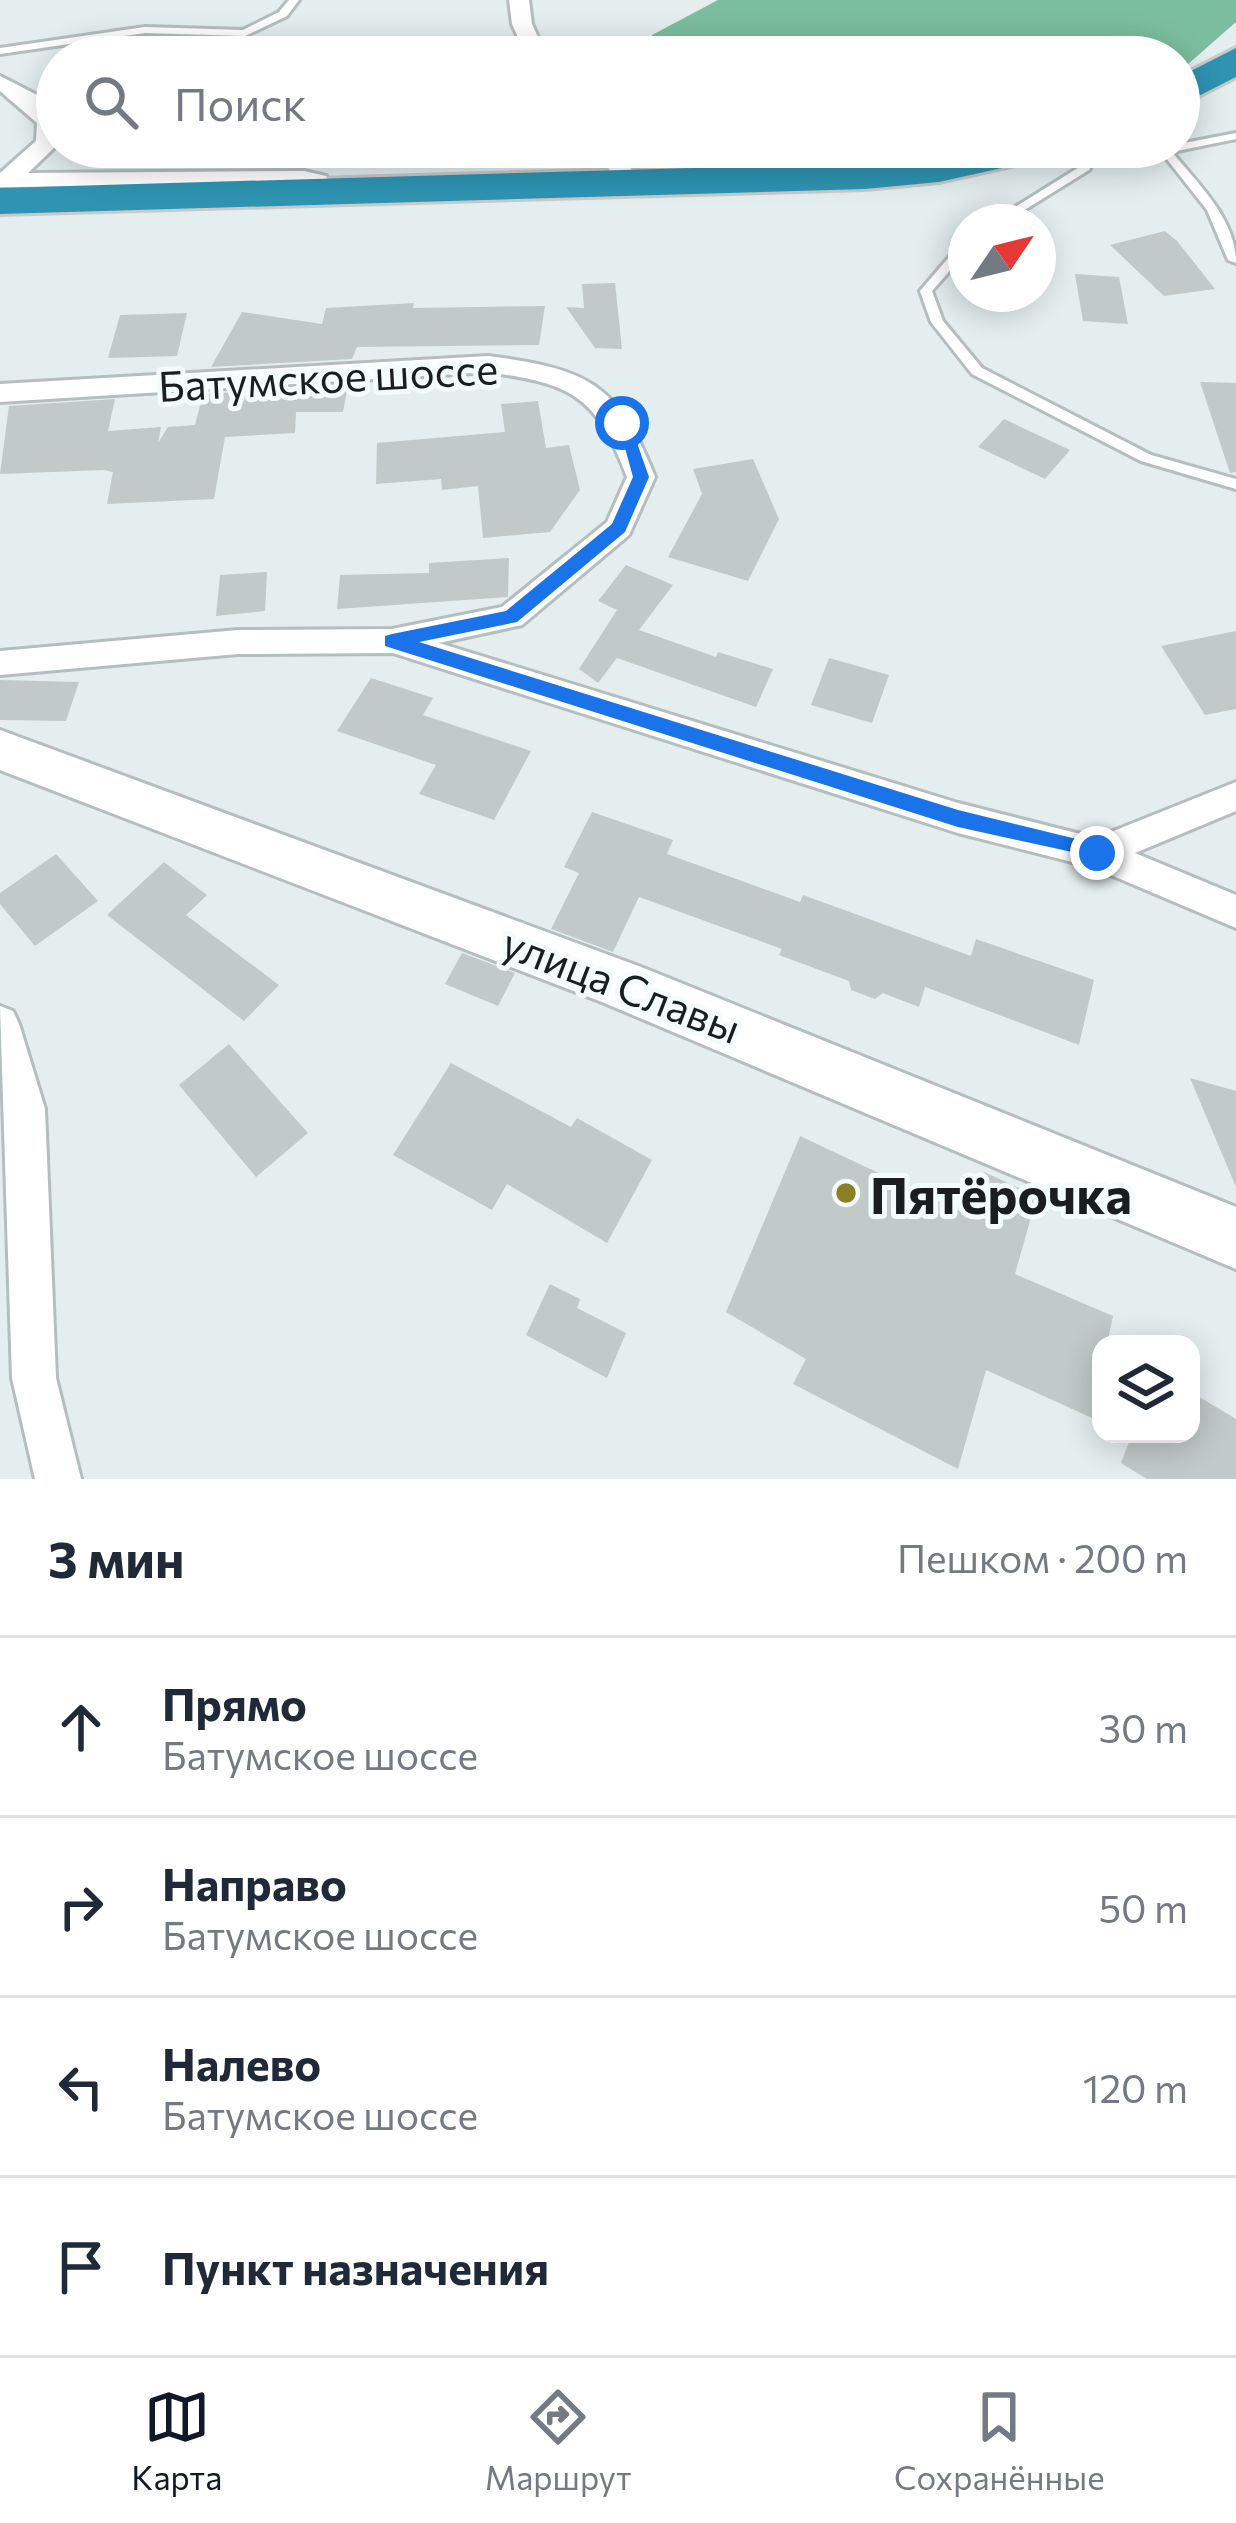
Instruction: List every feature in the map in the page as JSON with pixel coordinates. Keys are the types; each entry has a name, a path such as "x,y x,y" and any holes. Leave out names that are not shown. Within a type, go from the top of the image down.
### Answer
{"highway":[{"path":"1200,81 1236,59"},
{"path":"3,187 321,189 570,168"},
{"path":"700,168 865,176 944,168"}],"street":[{"path":"520,0 527,36"},
{"path":"0,82 36,108"},
{"path":"3,187 36,154"},
{"name":"Батумское шоссе","path":"0,393 488,364 543,371 592,388 622,423 641,477 619,528 511,617 392,641 238,642 0,663"},
{"name":"Батумское шоссе","path":"392,641 958,818 1097,853 1236,913"},
{"name":"улица Славы","path":"0,750 336,873 914,1098 1236,1238"},
{"path":"1097,853 1236,796"},
{"path":"0,1024 25,1109 34,1378 58,1479"}],"lane":[{"path":"110,36 146,31 245,33 283,14 294,0"},
{"path":"0,51 36,46"},
{"path":"1200,143 1236,136"},
{"path":"1026,204 1084,168"},
{"path":"1180,168 1213,209 1234,260"},
{"path":"948,266 926,291 937,322 977,371 1146,458 1236,484"}],"green space":[{"path":"718,0 1236,0 1236,22 1200,54 1200,36 652,35"}],"building":[{"path":"1165,231 1215,289 1164,296 1110,245"},
{"path":"1075,274 1119,277 1128,324 1083,321"},
{"path":"615,283 622,349 595,348 566,307 584,308 582,284"},
{"path":"414,303 413,308 545,306 539,345 357,347 352,359 211,367 242,312 322,324 326,308"},
{"path":"187,313 177,356 108,358 120,315"},
{"path":"1200,382 1236,383 1236,472 1230,473"},
{"path":"348,385 343,412 296,412 295,433 225,437 214,499 107,504 113,472 0,474 9,406 115,399 108,431 161,427 158,443 168,427 195,425 203,394"},
{"path":"538,401 546,448 569,445 580,490 550,532 483,538 478,486 442,490 441,479 376,484 377,443 505,432 501,404"},
{"path":"1004,419 1070,450 1045,479 978,447"},
{"path":"753,459 779,519 748,581 668,557 702,494 693,469"},
{"path":"509,558 508,597 337,609 340,575 429,573 429,563"},
{"path":"626,565 673,585 639,630 716,657 718,652 773,669 756,707 617,658 598,683 579,669 617,610 598,601"},
{"path":"267,572 265,611 216,616 220,575"},
{"path":"1236,631 1236,709 1205,715 1161,646"},
{"path":"829,658 889,675 872,723 811,705"},
{"path":"371,678 433,698 423,715 531,751 494,820 419,794 436,765 337,731"},
{"path":"0,680 79,682 66,721 0,720"},
{"path":"592,812 673,840 667,854 800,902 803,895 971,956 976,939 1094,980 1079,1045 925,987 919,1007 883,993 875,999 851,990 849,981 779,955 782,949 639,897 613,952 551,929 579,873 564,867"},
{"path":"56,854 98,901 35,946 0,904 0,893"},
{"path":"164,862 207,895 186,915 279,985 244,1021 107,915"},
{"path":"462,953 515,973 498,1006 445,984"},
{"path":"229,1044 308,1133 256,1177 179,1085"},
{"path":"451,1063 571,1127 577,1118 652,1160 607,1243 507,1184 492,1210 393,1155"},
{"path":"1190,1078 1236,1091 1236,1187"},
{"path":"800,1136 970,1216 984,1172 1037,1196 1015,1274 1113,1316 1109,1335 1092,1335 1092,1418 986,1370 958,1469 793,1384 806,1359 726,1312"},
{"path":"550,1284 580,1299 577,1308 626,1333 607,1378 526,1335"},
{"path":"1200,1397 1236,1419 1236,1479 1147,1479 1121,1463 1129,1443 1200,1443"}],"place":[{"name":"Пятёрочка","path":"846,1193"}],"route":[{"path":"622,423 641,477 619,528 511,617 392,641 958,818 1097,853"}]}
